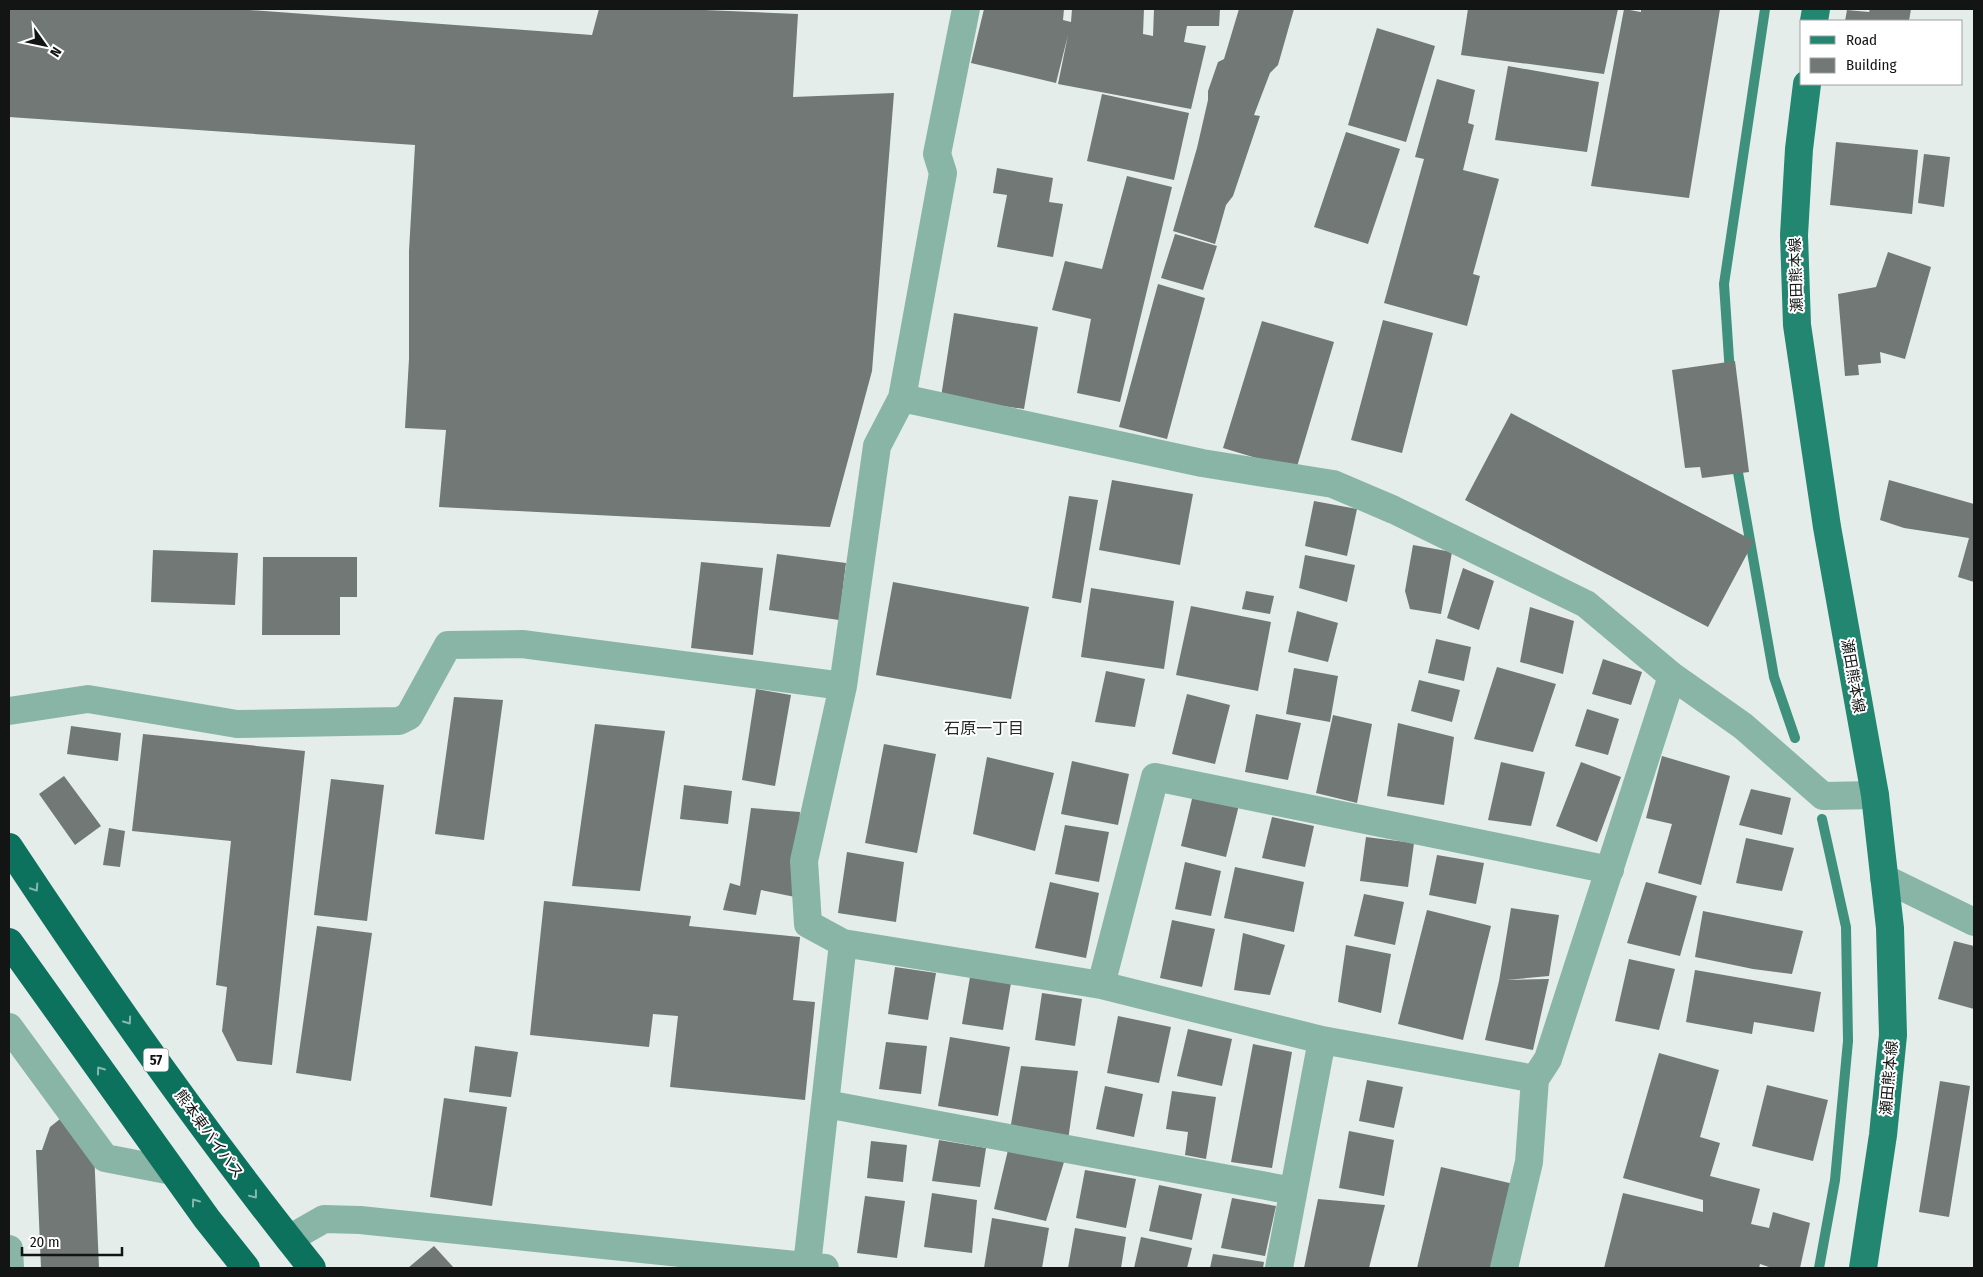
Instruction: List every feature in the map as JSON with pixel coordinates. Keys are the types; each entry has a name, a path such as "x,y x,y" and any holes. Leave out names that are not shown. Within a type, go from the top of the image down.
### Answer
{"highway":[{"name":"熊本東バイパス","path":"9,847 58,921 237,1174 312,1268"},
{"path":"9,942 172,1170 246,1268"}],"main road":[{"name":"瀬田熊本線","path":"1807,85 1798,149 1794,235 1798,325 1827,527 1875,795 1890,928 1893,1035 1884,1135 1862,1268"}],"street":[{"path":"966,9 937,154 943,174 902,398 877,446 842,686 804,861 808,924 843,942 1102,984 1322,1040 1535,1078"},
{"path":"902,398 1202,463 1333,484 1394,510 1586,604 1672,676 1742,726 1823,796 1875,795"},
{"path":"9,711 88,698 237,724 399,721 409,716 448,644 522,644 842,686"},
{"path":"1504,1268 1529,1162 1535,1078 1548,1059 1672,676"},
{"path":"1102,984 1155,777 1610,870"},
{"path":"1884,878 1974,922"},
{"path":"289,1239 324,1220 360,1220 816,1267 826,1104 843,942"},
{"path":"9,1027 105,1158 172,1170"},
{"path":"1279,1268 1322,1040"},
{"path":"826,1104 1293,1191"},
{"path":"9,1249 10,1268"}],"building":[{"path":"9,9 236,9 592,35 599,9 681,9 798,14 793,97 894,93 872,371 830,527 439,507 446,430 405,428 409,359 409,251 415,145 9,117"},
{"path":"984,9 1064,9 1063,20 1071,22 1072,9 1144,9 1143,34 1153,36 1154,9 1220,9 1219,26 1187,26 1184,42 1206,46 1191,109 1058,84 1068,35 1056,83 971,63"},
{"path":"1239,9 1294,9 1278,65 1270,73 1254,115 1260,116 1233,196 1226,205 1215,244 1173,231 1197,148 1208,100 1208,91 1218,62 1224,59"},
{"path":"1468,9 1618,9 1604,74 1461,55"},
{"path":"1624,9 1641,12 1641,9 1720,9 1689,198 1591,186"},
{"path":"1870,9 1911,9 1909,20 1845,20 1847,10 1869,12"},
{"path":"1377,28 1435,46 1406,142 1348,125"},
{"path":"1508,66 1599,82 1587,152 1495,140"},
{"path":"1437,79 1475,90 1468,123 1474,125 1463,170 1499,179 1473,274 1480,276 1467,326 1384,303 1424,159 1415,157"},
{"path":"1102,94 1189,113 1174,180 1087,161"},
{"path":"1346,132 1400,149 1368,244 1314,227"},
{"path":"1836,142 1918,150 1912,214 1830,205"},
{"path":"1924,154 1950,157 1944,207 1918,203"},
{"path":"997,168 1053,178 1049,202 1063,204 1053,257 997,247 1007,195 993,193"},
{"path":"1127,176 1172,187 1120,402 1077,393 1091,319 1052,310 1065,261 1102,269"},
{"path":"1175,234 1217,246 1203,290 1161,278"},
{"path":"1888,252 1931,267 1905,359 1880,352 1881,363 1858,365 1859,375 1845,376 1838,294 1876,287"},
{"path":"1158,284 1205,298 1167,439 1119,427"},
{"path":"954,313 1038,327 1024,409 941,397"},
{"path":"1383,320 1433,333 1402,453 1351,440"},
{"path":"1262,321 1334,342 1296,470 1223,448"},
{"path":"1735,361 1749,472 1702,478 1700,467 1685,468 1672,370"},
{"path":"1511,413 1754,541 1708,627 1465,500"},
{"path":"1112,480 1193,494 1180,565 1099,550"},
{"path":"1889,480 1974,504 1974,582 1958,577 1969,538 1904,528 1880,520"},
{"path":"1069,496 1098,500 1081,603 1052,598"},
{"path":"1314,501 1357,509 1347,556 1305,546"},
{"path":"1413,545 1452,552 1441,614 1410,609 1405,591"},
{"path":"153,550 238,553 235,605 151,602"},
{"path":"777,554 846,563 839,620 769,610"},
{"path":"1305,555 1355,565 1347,602 1299,588"},
{"path":"263,557 357,557 357,597 340,597 340,635 262,635"},
{"path":"701,562 763,568 753,655 691,648"},
{"path":"1463,568 1494,581 1479,630 1447,618"},
{"path":"893,582 1029,607 1011,699 876,675"},
{"path":"1091,588 1174,601 1164,669 1081,657"},
{"path":"1246,591 1274,596 1270,614 1242,609"},
{"path":"1191,606 1271,622 1258,691 1176,675"},
{"path":"1530,607 1574,621 1563,674 1520,662"},
{"path":"1297,611 1338,623 1328,662 1288,652"},
{"path":"1436,639 1471,647 1464,681 1428,673"},
{"path":"1603,659 1642,672 1631,705 1592,694"},
{"path":"1497,667 1556,684 1533,752 1474,739"},
{"path":"1294,668 1338,676 1330,722 1286,714"},
{"path":"1106,671 1145,679 1135,727 1095,722"},
{"path":"1419,680 1460,690 1452,722 1411,711"},
{"path":"756,689 791,695 775,786 742,780"},
{"path":"1187,694 1230,705 1215,764 1172,754"},
{"path":"454,697 503,700 484,840 435,834"},
{"path":"1587,709 1619,719 1608,755 1575,746"},
{"path":"1256,714 1301,723 1288,780 1245,772"},
{"path":"1333,715 1372,724 1357,803 1316,793"},
{"path":"1398,723 1454,737 1444,805 1387,796"},
{"path":"595,724 665,731 640,891 572,886"},
{"path":"71,726 121,733 118,761 67,754"},
{"path":"143,734 305,751 272,1065 237,1061 222,1031 227,987 216,985 231,841 132,831"},
{"path":"884,744 936,754 917,853 865,843"},
{"path":"1662,756 1730,776 1701,885 1658,873 1672,824 1646,818"},
{"path":"987,757 1054,773 1035,851 973,834"},
{"path":"1072,761 1129,774 1118,825 1061,814"},
{"path":"1501,762 1545,772 1531,826 1488,820"},
{"path":"1581,762 1621,777 1597,842 1556,826"},
{"path":"64,776 101,826 75,845 39,794"},
{"path":"331,779 384,785 367,921 314,915"},
{"path":"684,785 732,791 728,824 680,819"},
{"path":"1195,786 1241,797 1226,857 1181,846"},
{"path":"1751,789 1791,798 1782,835 1739,825"},
{"path":"751,808 800,812 795,897 761,890 756,915 723,910 730,883 740,886"},
{"path":"1272,817 1314,826 1305,867 1262,858"},
{"path":"1065,825 1109,832 1099,882 1055,874"},
{"path":"109,828 125,831 120,867 103,865"},
{"path":"1366,837 1414,843 1408,887 1360,881"},
{"path":"1746,838 1794,848 1782,891 1736,883"},
{"path":"847,852 904,862 896,922 838,913"},
{"path":"1437,855 1484,863 1476,904 1429,895"},
{"path":"1185,862 1221,871 1211,916 1175,909"},
{"path":"1235,867 1304,882 1294,932 1224,918"},
{"path":"1050,882 1099,893 1086,958 1035,948"},
{"path":"1646,882 1697,896 1680,956 1627,943"},
{"path":"1364,894 1404,902 1395,945 1354,936"},
{"path":"544,901 691,916 689,926 800,937 793,1000 815,1002 805,1100 670,1087 678,1016 653,1014 649,1047 530,1035"},
{"path":"1511,908 1559,915 1549,976 1506,980 1549,979 1533,1050 1485,1040 1499,981"},
{"path":"1427,910 1491,926 1463,1040 1398,1024"},
{"path":"1703,911 1803,931 1792,974 1753,969 1695,957"},
{"path":"1172,920 1215,929 1202,987 1160,978"},
{"path":"317,926 372,933 351,1081 296,1073"},
{"path":"1243,933 1285,945 1270,995 1234,990"},
{"path":"1954,941 1974,946 1974,1009 1938,999"},
{"path":"1346,945 1391,954 1381,1013 1338,1002"},
{"path":"1629,959 1675,969 1659,1030 1615,1021"},
{"path":"895,967 936,973 928,1020 888,1014"},
{"path":"1695,970 1821,992 1814,1032 1754,1022 1752,1034 1686,1022"},
{"path":"970,977 1011,983 1003,1030 962,1024"},
{"path":"1042,993 1082,999 1075,1046 1035,1040"},
{"path":"1118,1016 1171,1027 1159,1083 1107,1073"},
{"path":"1188,1029 1232,1039 1222,1086 1177,1076"},
{"path":"950,1037 1010,1047 998,1116 938,1106"},
{"path":"886,1042 927,1046 921,1094 879,1089"},
{"path":"1253,1044 1292,1052 1272,1168 1231,1162"},
{"path":"475,1046 518,1052 511,1097 469,1092"},
{"path":"1659,1053 1719,1070 1700,1137 1720,1143 1710,1176 1760,1189 1751,1224 1769,1228 1773,1212 1810,1223 1800,1268 1772,1268 1760,1264 1759,1268 1604,1268 1623,1193 1703,1212 1703,1200 1623,1178"},
{"path":"1021,1066 1078,1071 1068,1140 1010,1130"},
{"path":"1367,1080 1403,1087 1394,1128 1359,1121"},
{"path":"1940,1081 1970,1086 1949,1217 1919,1212"},
{"path":"1767,1085 1828,1100 1813,1161 1752,1146"},
{"path":"1105,1086 1143,1094 1134,1137 1096,1129"},
{"path":"1172,1091 1216,1097 1206,1159 1185,1155 1188,1132 1166,1129"},
{"path":"444,1098 507,1107 492,1206 430,1197"},
{"path":"60,1119 94,1150 99,1268 41,1268 36,1150 42,1150 50,1127"},
{"path":"1349,1131 1394,1140 1384,1196 1339,1188"},
{"path":"939,1140 986,1148 980,1187 932,1181"},
{"path":"871,1141 907,1145 903,1182 867,1178"},
{"path":"1008,1150 1064,1162 1046,1221 994,1209"},
{"path":"1441,1167 1518,1185 1499,1268 1417,1268"},
{"path":"1085,1170 1136,1179 1126,1228 1076,1218"},
{"path":"1159,1185 1202,1194 1192,1240 1149,1231"},
{"path":"932,1193 977,1200 972,1253 924,1247"},
{"path":"865,1196 905,1201 897,1258 857,1253"},
{"path":"1232,1198 1276,1206 1265,1256 1221,1248"},
{"path":"1318,1199 1385,1205 1369,1268 1304,1268"},
{"path":"992,1218 1049,1228 1042,1268 984,1268"},
{"path":"1075,1228 1126,1237 1121,1268 1068,1268"},
{"path":"1141,1237 1192,1248 1187,1268 1134,1268"},
{"path":"434,1246 454,1268 408,1268"},
{"path":"1213,1254 1264,1262 1263,1268 1210,1268"}],"waterway":[{"path":"1730,374 1724,284 1765,9"},
{"path":"1736,461 1774,677 1795,738"},
{"path":"1819,1268 1835,1180 1848,1041 1846,927 1822,819"}],"district":[{"name":"石原一丁目","path":"984,728"}]}
